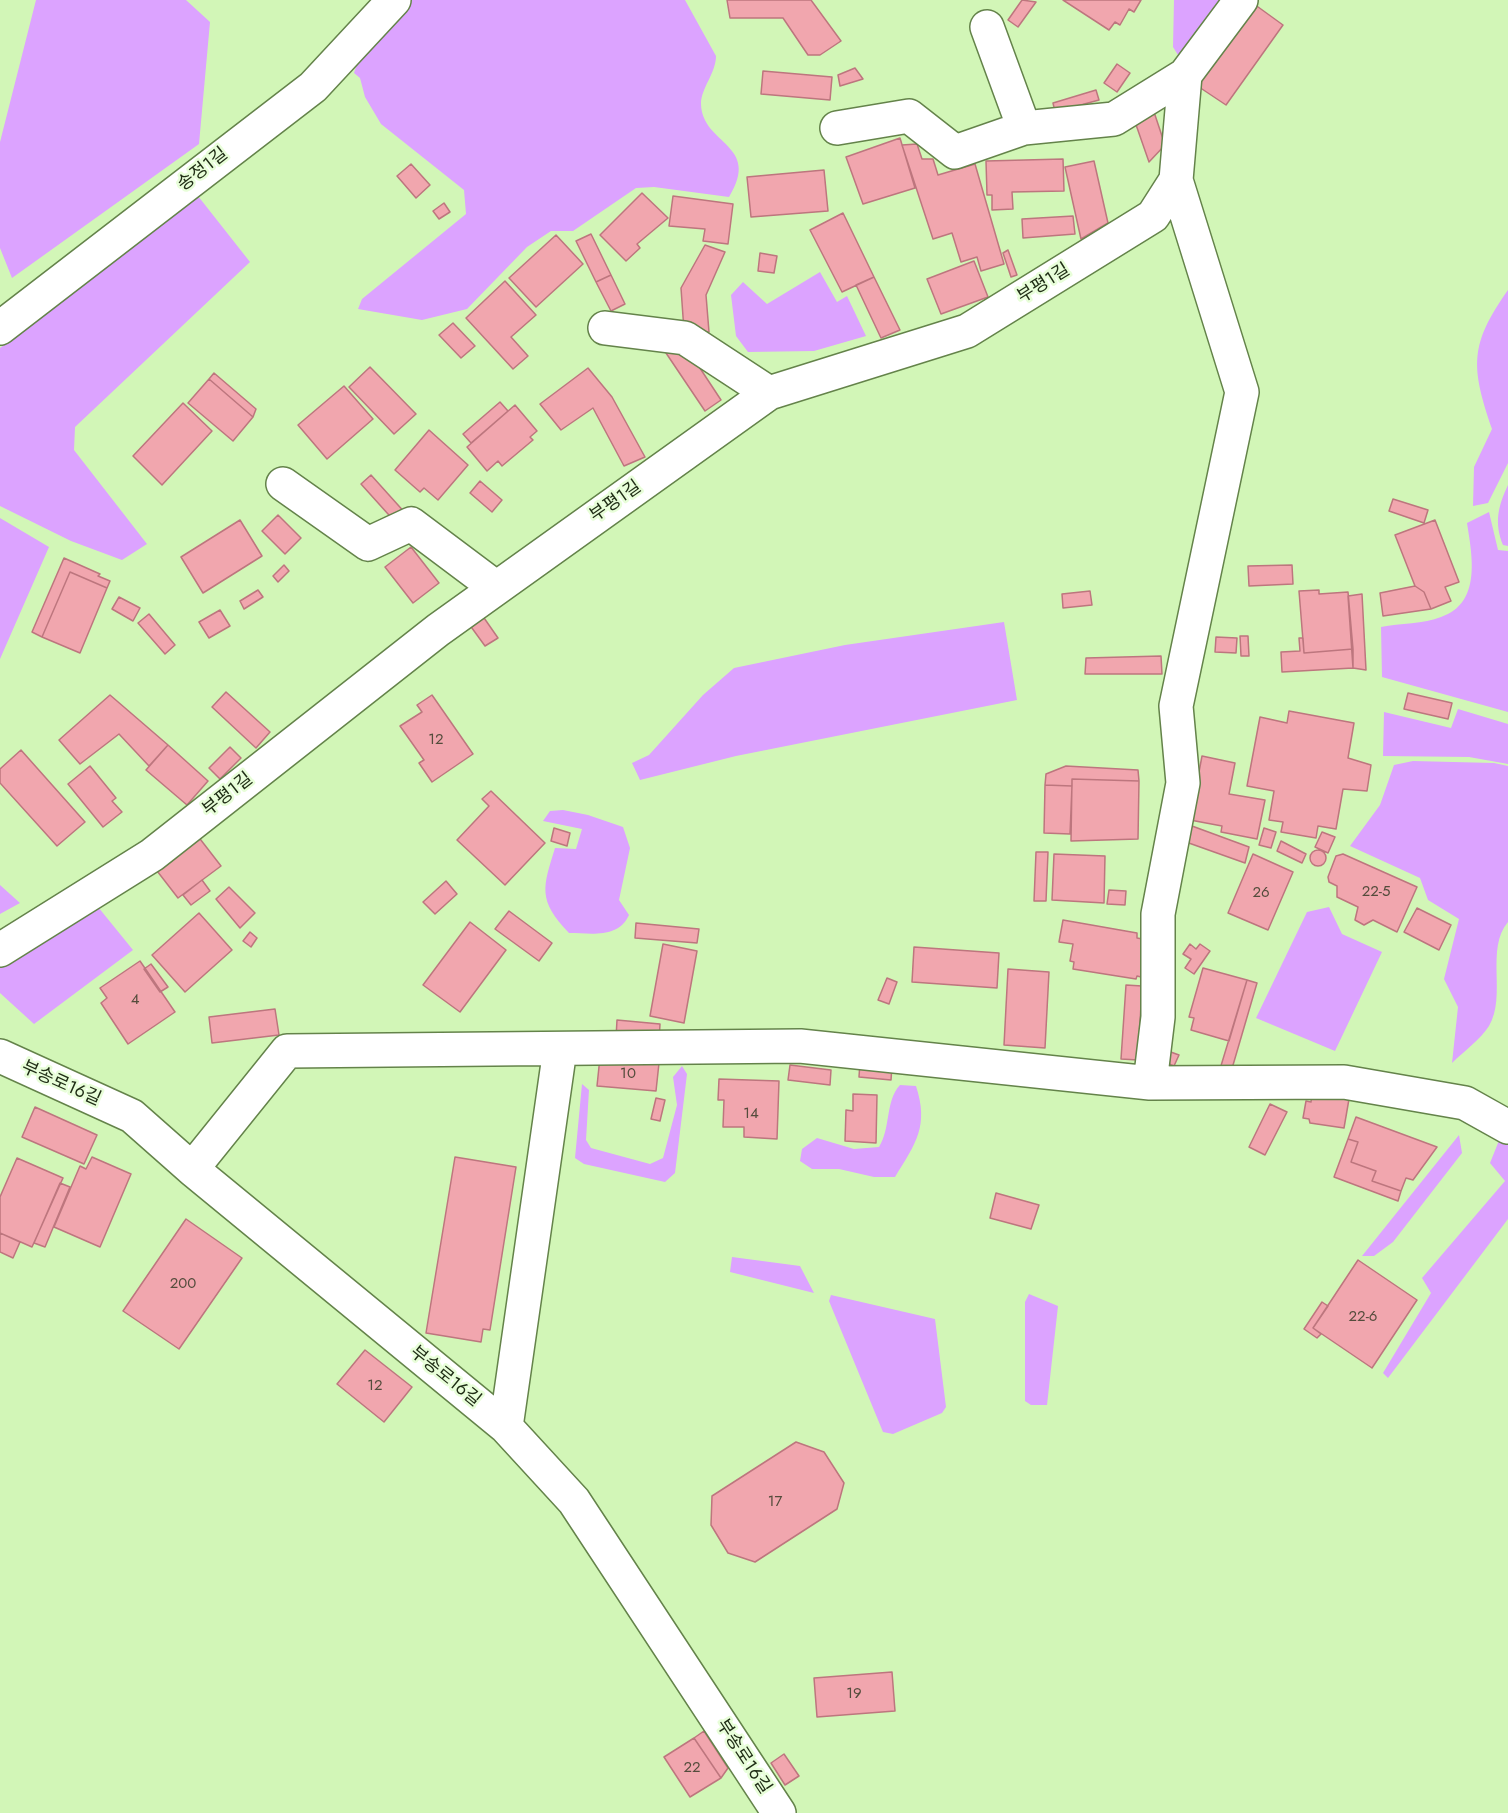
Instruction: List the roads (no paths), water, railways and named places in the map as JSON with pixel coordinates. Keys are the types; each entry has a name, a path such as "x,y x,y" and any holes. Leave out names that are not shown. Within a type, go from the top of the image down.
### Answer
{"street":[{"name":"송정1길","path":"0,328 313,87 394,0"},
{"path":"837,128 909,116 955,152 1024,128 1114,119 1185,75 1241,0"},
{"path":"987,27 1024,128"},
{"name":"부평1길","path":"0,950 152,855 495,587 769,393 966,332 1153,216 1176,180 1185,75"},
{"path":"1150,1083 1158,1017 1158,914 1183,783 1176,706 1242,392 1176,180"},
{"path":"605,328 685,338 769,393"},
{"path":"283,484 368,544 411,524 495,587"},
{"path":"192,1169 287,1051 800,1046 1150,1083 1344,1082 1465,1103 1508,1127"},
{"path":"506,1427 560,1049"},
{"name":"부송로16길","path":"0,1056 132,1116 192,1169 506,1427 573,1501 779,1813"}]}
